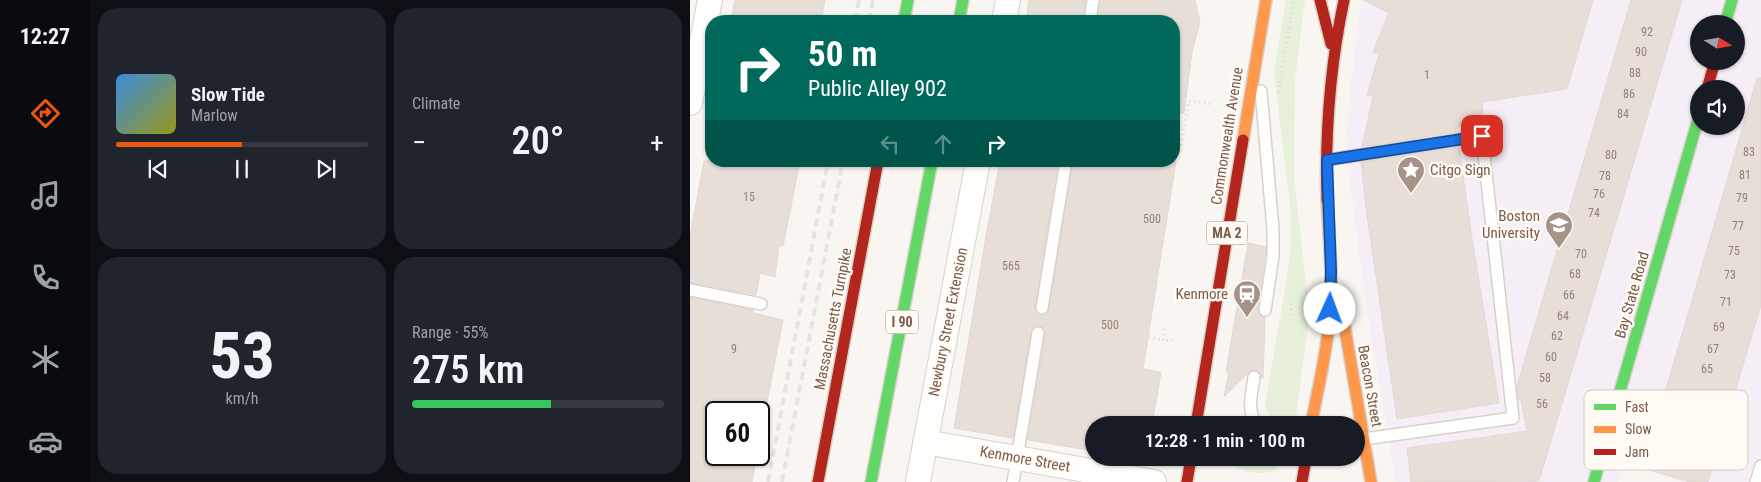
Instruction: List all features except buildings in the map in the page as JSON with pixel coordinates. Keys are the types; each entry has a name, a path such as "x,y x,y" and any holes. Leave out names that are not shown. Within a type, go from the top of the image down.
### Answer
{"main road":[{"path":"905,15 908,0"},
{"path":"960,15 963,0"},
{"name":"Commonwealth Avenue","path":"1197,416 1266,0"},
{"path":"1320,0 1334,53"},
{"path":"1326,0 1334,53"},
{"path":"1313,416 1332,297 1327,160 1329,94 1334,53 1344,0"},
{"path":"1728,15 1732,0"},
{"name":"Bay State Road","path":"1623,390 1694,135"},
{"name":"Massachusetts Turnpike","path":"818,482 877,167"},
{"name":"I 90","path":"871,482 931,167"},
{"name":"Beacon Street","path":"1329,236 1360,416"},
{"name":"Beacon Street","path":"1365,445 1371,482"},
{"path":"1187,482 1190,466"},
{"path":"1302,482 1305,466"}],"street":[{"path":"707,15 710,0"},
{"path":"1005,15 1008,0"},
{"path":"690,104 705,26"},
{"name":"Newbury Street Extension","path":"918,482 977,167"},
{"name":"Kenmore Street","path":"925,442 1154,482"}],"lane":[{"path":"1091,15 1093,0"},
{"path":"1258,42 1273,229 1273,256 1265,310"},
{"path":"1327,160 1482,136 1513,418 1365,439"},
{"path":"1042,308 1065,167"},
{"path":"690,290 761,304"},
{"path":"1013,482 1038,333"},
{"path":"1252,416 1250,411 1254,377"},
{"path":"1756,482 1761,466"}],"path":[{"path":"1278,93 1294,0"},
{"path":"1181,145 1189,100 1213,104"},
{"path":"1290,315 1291,300"},
{"path":"1163,340 1165,329"},
{"path":"1149,337 1173,341"}],"shaded area":[{"name":"Boston University","path":"1361,0 1761,0 1761,482 1684,482 1642,470 1748,470 1748,390 1584,390 1584,470 1623,470 1617,482 1396,482 1366,305 1348,166 1347,131 1349,101"}],"green space":[{"path":"1286,0 1305,0 1295,80 1294,178 1307,292 1308,325 1296,416 1271,416 1265,405 1291,244 1291,213 1274,72"},
{"path":"1235,466 1276,466 1276,470 1264,473 1249,472"}],"railway":[{"path":"856,15 859,0"},
{"path":"870,15 873,0"},
{"path":"768,482 827,167"},
{"path":"782,482 842,167"}],"traffic: fast":[{"path":"905,15 908,0"},
{"path":"960,15 963,0"},
{"path":"1728,15 1732,0"},
{"path":"1620,390 1694,135"},
{"path":"871,482 931,167"},
{"path":"1594,482 1597,470"}],"traffic: slow":[{"path":"1243,140 1266,0"},
{"path":"1313,416 1325,357 1331,301 1327,200"},
{"path":"1340,299 1371,482"}],"traffic: jam":[{"path":"1320,0 1331,44"},
{"path":"1327,200 1327,150 1332,75 1344,0"},
{"path":"1710,80 1712,70"},
{"path":"1197,416 1243,140"},
{"path":"818,482 877,167"},
{"path":"1187,482 1190,466"},
{"path":"1302,482 1305,466"}],"place":[{"name":"Citgo Sign","path":"1411,194"},
{"name":"Boston University","path":"1559,249"},
{"name":"Kenmore","path":"1247,318"}],"route":[{"path":"1330,309 1332,297 1327,204 1327,160 1482,136"}]}
